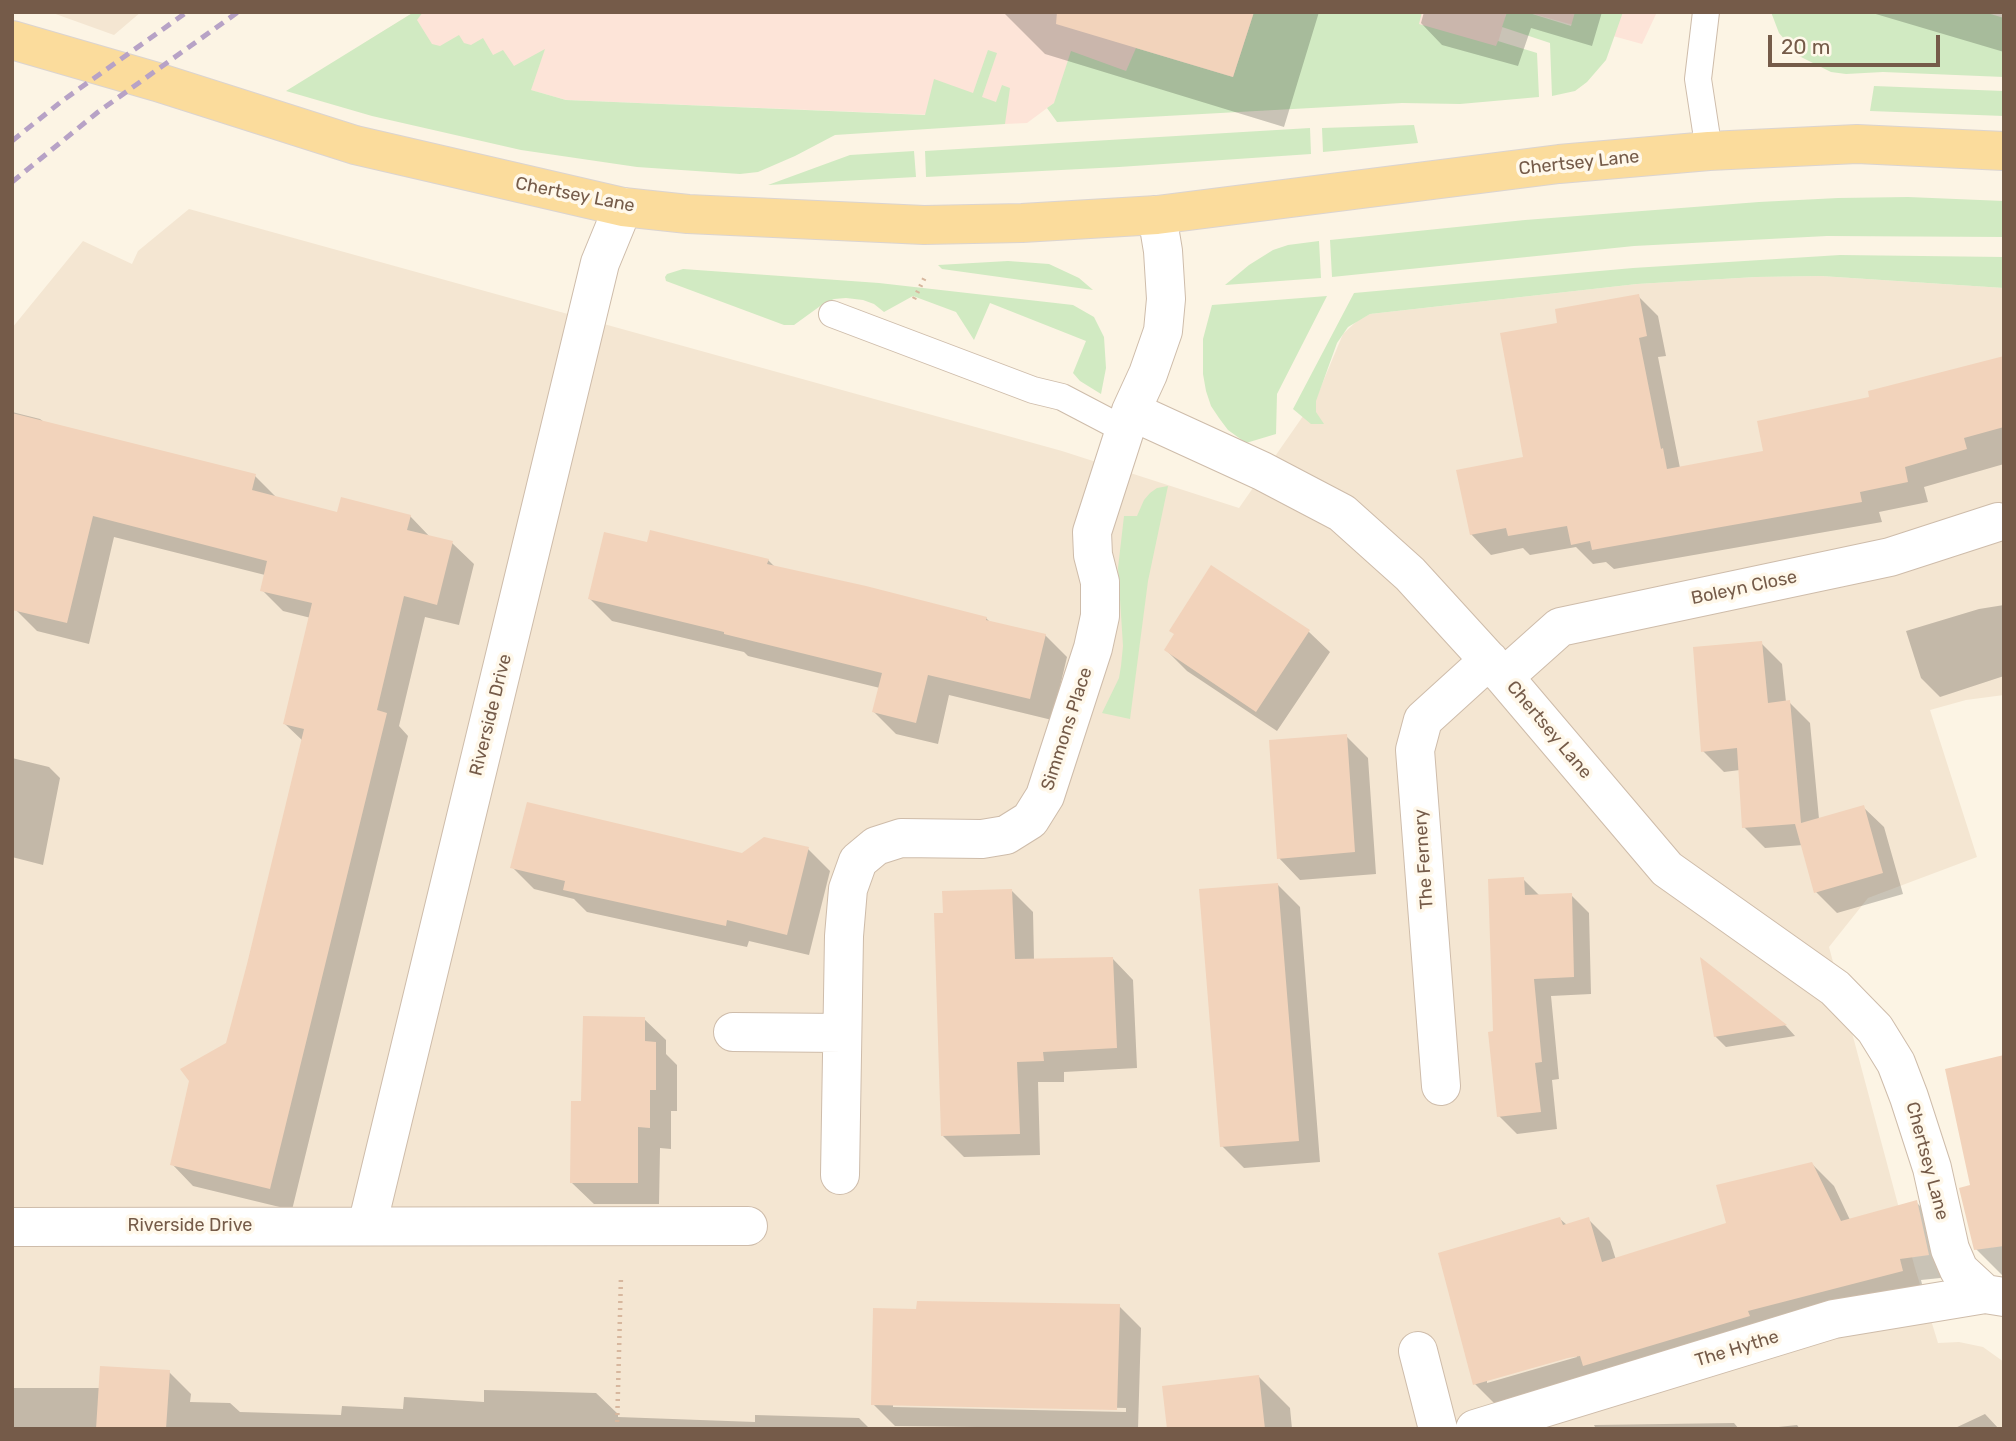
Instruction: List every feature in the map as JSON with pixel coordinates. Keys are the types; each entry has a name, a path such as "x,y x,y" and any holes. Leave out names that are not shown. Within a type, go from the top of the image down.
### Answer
{"main road":[{"name":"Chertsey Lane","path":"12,40 355,145 624,207 688,214 923,225 1022,223 1157,215 1559,164 1709,151 1857,144 2004,151"}],"street":[{"name":"Riverside Drive","path":"367,1226 600,262 624,207"},
{"path":"1128,420 1163,331 1165,275 1157,215"},
{"name":"Chertsey Lane","path":"1128,420 1262,471 1342,513 1410,574 1496,669 1667,869 1835,988 1875,1029 1896,1063 1932,1168 1950,1249 1959,1269 1994,1296"},
{"name":"Simmons Place","path":"840,1175 844,936 848,889 859,861 876,846 901,838 982,839 1006,835 1030,820 1045,796 1093,648 1100,616 1100,582 1093,555 1092,532 1128,420"},
{"name":"Boleyn Close","path":"1496,669 1560,627 1891,556 1998,522"},
{"name":"The Fernery","path":"1441,1086 1415,750 1423,720 1496,669"},
{"path":"733,1032 842,1033"},
{"name":"Riverside Drive","path":"12,1227 748,1226"},
{"name":"The Hythe","path":"1475,1429 1834,1320 1994,1296"},
{"path":"1418,1351 1438,1429"}],"lane":[{"path":"1706,12 1698,79 1709,151"},
{"name":"Chertsey Lane","path":"832,314 1033,390 1128,420"}],"path":[{"path":"617,1429 622,1226"}],"shaded area":[{"path":"50,12 141,12 114,35"},
{"path":"414,12 1507,12 1497,46 1233,77 1137,48 1126,71 1054,103 1027,123 1005,124 1005,118 566,100 364,43"},
{"path":"1526,12 1657,12 1642,44"},
{"path":"189,209 1062,451 1239,508 1317,396 1343,334 1357,321 1370,314 1637,284 1756,277 1821,276 2004,288 2004,695 1966,700 1930,710 1977,857 1868,898 1829,947 1915,1268 1938,1343 1959,1342 1983,1347 2004,1362 2004,1429 12,1429 12,328 83,241 132,264 138,251"}],"green space":[{"path":"414,12 423,12 417,20 432,44 440,46 459,35 464,43 471,45 483,38 493,55 503,50 514,66 545,49 531,90 566,100 925,115 934,79 973,93 988,50 997,53 982,97 996,102 1002,85 1010,88 1005,124 835,135 758,172 740,174 637,167 521,150 372,116 286,91"},
{"path":"1254,12 1422,12 1419,24 1496,46 1498,41 1537,53 1539,97 1460,104 1402,103 1057,122 1047,108 1054,103 1071,51 1126,71 1136,48 1233,77"},
{"path":"1507,12 1526,12 1571,26 1575,12 1623,12 1606,60 1587,82 1575,91 1552,96 1550,43 1502,27"},
{"path":"1771,12 1984,12 2004,18 2004,77 1831,72 1799,56 1779,33"},
{"path":"1874,86 2004,91 2004,116 1870,111"},
{"path":"1414,125 1418,143 1323,152 1322,128"},
{"path":"1310,128 1311,154 926,177 925,151"},
{"path":"914,151 916,177 768,185 850,155"},
{"path":"1908,197 2004,201 2004,237 1827,236 1634,246 1332,277 1330,240 1525,220 1759,202"},
{"path":"1319,241 1321,278 1225,285 1273,250"},
{"path":"1840,255 2004,257 2004,288 1821,276 1756,277 1637,284 1370,314 1348,327 1337,343 1316,401 1316,412 1324,424 1311,424 1293,409 1354,293 1633,268"},
{"path":"1008,261 1049,264 1079,278 1093,290 942,269 938,265"},
{"path":"683,269 879,283 1073,305 1094,317 1104,337 1106,368 1101,394 1080,381 1073,373 1086,341 990,303 974,340 956,312 913,296 884,312 863,300 834,299 794,325 784,325 666,281 667,274"},
{"path":"1327,296 1277,394 1276,434 1246,443 1228,430 1211,406 1206,391 1203,339 1212,305"},
{"path":"1168,486 1148,581 1130,719 1102,713 1119,678 1121,666 1123,646 1118,568 1124,516 1137,516 1150,493 1157,488"}],"building":[{"path":"1057,12 1254,12 1233,77 1056,24"},
{"path":"1639,294 1647,336 1639,338 1667,469 1763,451 1757,421 1869,397 1868,391 2004,356 2004,427 1964,438 1967,449 1905,467 1908,482 1860,492 1862,502 1592,550 1590,541 1571,545 1567,526 1508,536 1506,528 1470,535 1456,470 1523,457 1500,333 1557,323 1555,309"},
{"path":"12,413 256,474 252,490 337,512 341,497 411,515 407,530 453,541 437,605 404,596 377,710 387,713 270,1189 170,1165 189,1081 180,1069 226,1043 247,964 304,729 283,724 312,603 260,591 267,561 93,516 67,623 12,610"},
{"path":"650,530 769,559 767,564 866,586 1046,634 1030,699 928,675 916,723 872,712 882,673 588,599 604,532 647,542"},
{"path":"1211,565 1310,630 1256,712 1164,650 1174,634 1169,631"},
{"path":"1762,641 1768,703 1790,700 1801,823 1864,805 1883,873 1814,893 1795,824 1742,828 1737,748 1701,752 1693,647"},
{"path":"1347,734 1355,852 1277,859 1269,740"},
{"path":"527,802 742,853 764,837 809,847 787,935 727,920 726,926 563,890 565,881 510,868"},
{"path":"1524,877 1525,895 1572,893 1574,977 1534,979 1542,1062 1535,1063 1541,1112 1497,1117 1488,1032 1493,1031 1488,879"},
{"path":"1278,883 1299,1141 1220,1147 1199,889"},
{"path":"1012,889 1015,959 1113,957 1117,1048 1043,1052 1044,1061 1017,1062 1020,1134 941,1136 934,913 943,913 942,891"},
{"path":"1700,957 1787,1025 1714,1037"},
{"path":"583,1016 645,1017 645,1041 656,1042 656,1090 650,1090 650,1128 638,1127 638,1183 570,1183 571,1101 581,1101"},
{"path":"2004,1055 2004,1246 1974,1250 1959,1188 1970,1185 1945,1069"},
{"path":"1812,1162 1841,1221 1917,1200 1929,1255 1900,1259 1903,1271 1748,1311 1750,1316 1583,1366 1580,1356 1568,1358 1473,1385 1438,1253 1560,1217 1563,1225 1589,1217 1602,1262 1726,1223 1716,1185"},
{"path":"917,1301 1120,1304 1117,1410 871,1405 873,1308 916,1309"},
{"path":"100,1366 170,1370 166,1429 96,1429"},
{"path":"1259,1375 1265,1429 1167,1429 1162,1386"}],"railway":[{"path":"12,141 62,101 187,12"},
{"path":"12,182 98,112 238,12"}]}
